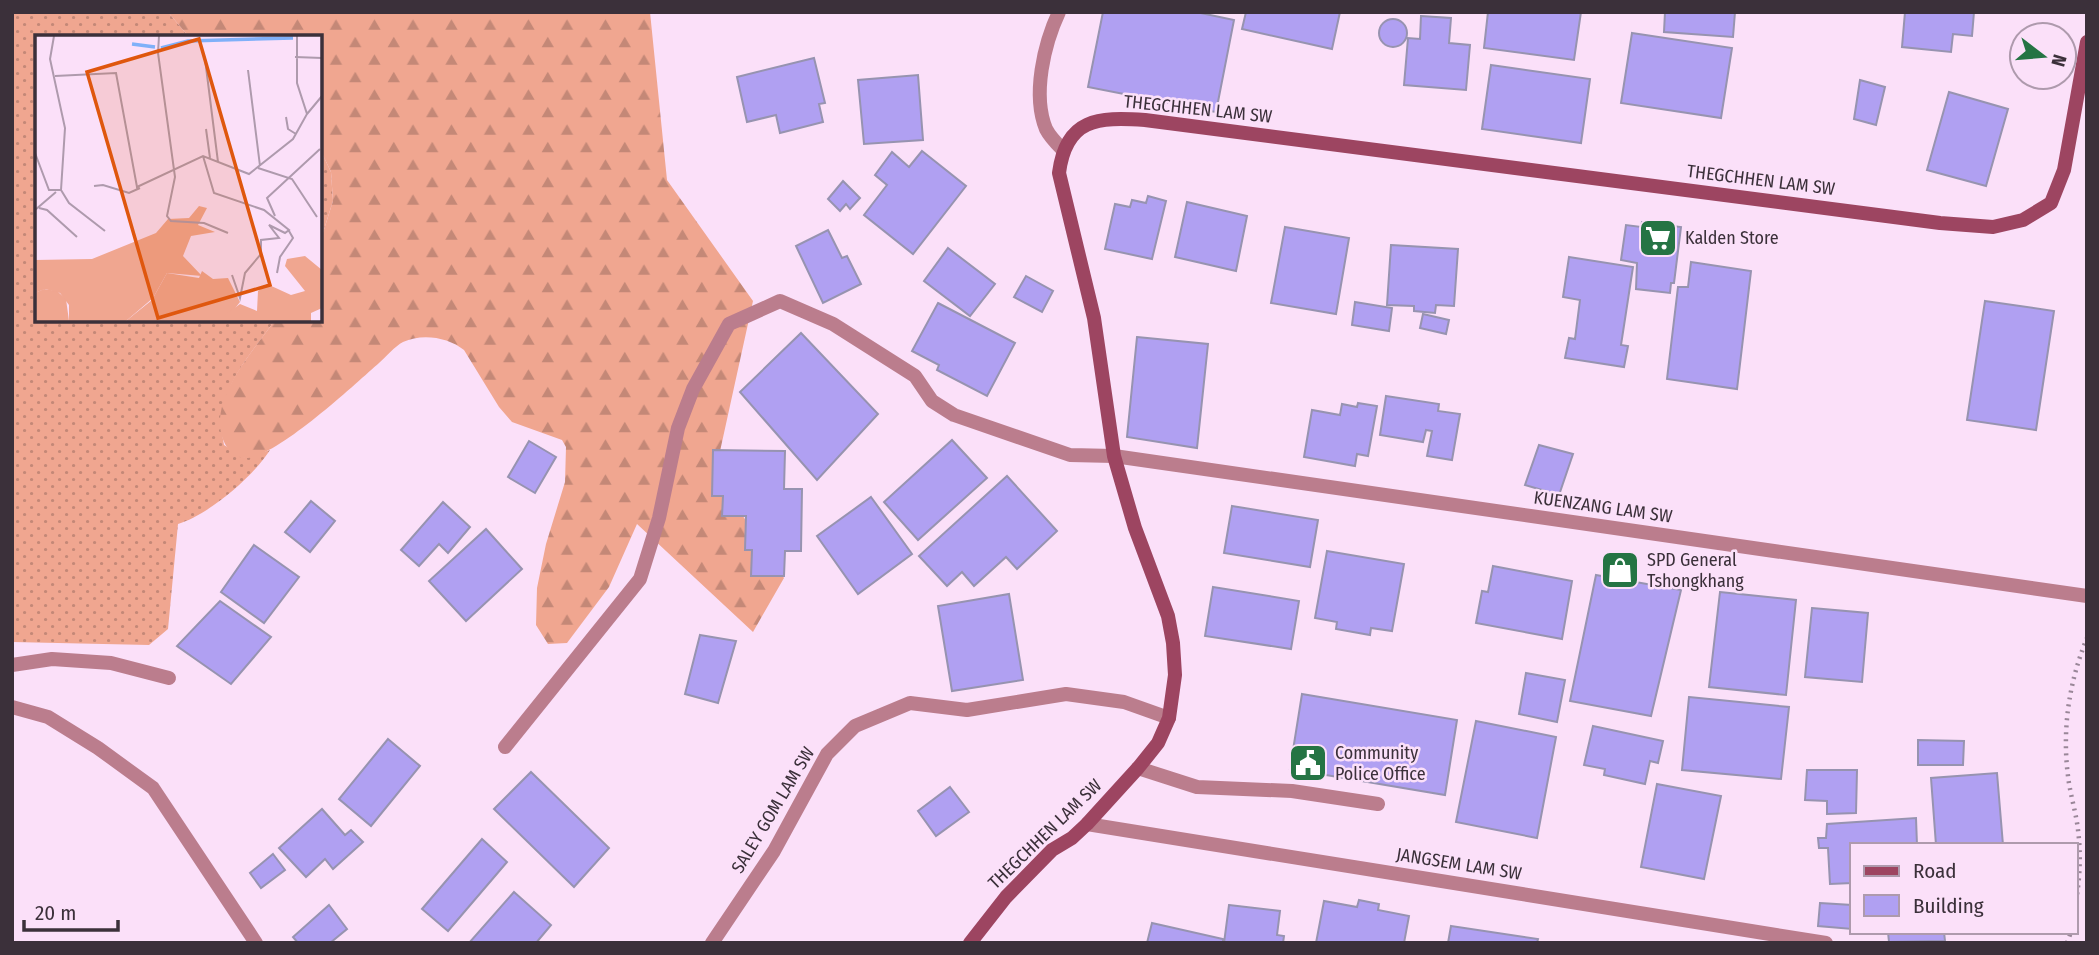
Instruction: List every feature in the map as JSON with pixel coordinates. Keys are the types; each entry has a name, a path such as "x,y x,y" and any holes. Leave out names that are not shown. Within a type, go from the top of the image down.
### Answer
{"main road":[{"name":"THEGCHHEN LAM SW","path":"970,943 1006,897 1052,850 1072,838 1087,824 1138,768 1158,743 1170,718 1175,675 1168,616 1135,528 1114,456 1094,318 1059,173 1063,150 1079,129 1088,123 1118,118 1145,120 1940,223 1993,227 2023,220 2051,203 2064,170 2087,42"}],"street":[{"path":"1059,12 1042,57 1040,109 1046,130 1063,150"},
{"name":"KUENZANG LAM SW","path":"505,747 640,579 659,518 678,428 693,388 729,324 780,301 833,324 915,376 932,401 954,415 1070,455 1114,456 2086,596"},
{"path":"12,664 52,659 111,663 169,678"},
{"name":"SALEY GOM LAM SW","path":"712,943 774,851 827,754 855,726 910,703 967,710 1066,694 1124,702 1170,718"},
{"path":"12,707 48,717 98,748 153,788 256,943"},
{"path":"1138,768 1197,787 1292,791 1378,804"},
{"name":"JANGSEM LAM SW","path":"1087,824 1826,943"}],"path":[{"path":"2078,890 2078,831 2068,776 2066,716 2077,660 2087,638"}],"green space":[{"path":"12,12 168,12 187,35 35,35 35,322 274,322 235,378 223,409 222,426 224,445 245,458 270,450 253,472 229,494 203,512 178,524 168,629 149,645 12,642"},
{"path":"168,12 650,12 667,180 753,301 715,474 784,578 753,632 637,524 609,587 567,643 548,644 536,625 537,588 546,544 565,482 566,447 562,440 512,422 499,407 464,350 450,342 426,337 403,342 314,419 275,447 245,458 229,450 221,433 223,403 237,373 274,322 322,322 322,236 333,201 331,172 322,153 322,35 187,35"},
{"path":"322,153 331,172 333,201 322,236"}],"building":[{"path":"1103,12 1196,12 1234,20 1216,112 1088,87"},
{"path":"1246,12 1340,12 1332,49 1242,29"},
{"path":"1488,12 1581,12 1574,60 1484,48"},
{"path":"1665,12 1735,12 1733,37 1664,32"},
{"path":"1905,12 1974,12 1972,36 1953,34 1951,52 1902,47"},
{"path":"1421,16 1451,18 1449,43 1470,45 1466,90 1404,85 1408,38 1420,39"},
{"path":"1393,19 1403,23 1407,33 1403,43 1393,47 1383,43 1379,33 1383,23"},
{"path":"1632,33 1732,48 1721,118 1621,103"},
{"path":"814,58 825,103 819,104 823,122 780,133 776,115 747,122 737,77"},
{"path":"1491,65 1590,79 1581,143 1482,129"},
{"path":"918,75 923,140 864,144 858,80"},
{"path":"1860,80 1885,87 1876,125 1854,119"},
{"path":"1949,92 2008,109 1986,186 1927,170"},
{"path":"922,151 966,186 913,254 864,215 887,185 875,175 892,152 909,167"},
{"path":"843,181 860,198 850,209 846,204 840,211 828,199"},
{"path":"1148,196 1166,201 1152,259 1105,249 1115,204 1130,207 1132,200 1146,203"},
{"path":"1187,202 1247,216 1236,271 1175,257"},
{"path":"1642,222 1681,227 1674,283 1671,283 1670,293 1636,289 1637,263 1621,260 1626,225 1641,227"},
{"path":"1285,227 1349,238 1336,314 1271,303"},
{"path":"828,230 842,258 847,256 861,284 823,303 796,246"},
{"path":"1391,245 1458,249 1454,306 1436,305 1435,313 1414,311 1414,306 1387,305"},
{"path":"948,248 995,284 970,316 924,281"},
{"path":"1569,257 1633,267 1621,345 1628,346 1624,367 1565,358 1569,338 1575,339 1580,300 1563,297"},
{"path":"1691,262 1751,271 1737,389 1667,379 1678,287 1688,287"},
{"path":"1026,276 1053,291 1042,312 1014,297"},
{"path":"1985,301 2054,311 2036,430 1967,420"},
{"path":"1355,302 1392,308 1389,331 1352,325"},
{"path":"938,303 1015,343 987,396 937,370 939,365 912,351"},
{"path":"1423,314 1449,320 1446,334 1420,328"},
{"path":"801,333 878,414 817,480 740,392"},
{"path":"1137,337 1208,344 1197,448 1127,437"},
{"path":"1386,396 1439,404 1438,411 1460,414 1452,460 1427,456 1432,431 1426,430 1423,442 1380,435"},
{"path":"1358,403 1377,406 1368,456 1357,454 1355,466 1304,457 1312,410 1340,415 1342,404 1357,407"},
{"path":"952,440 987,478 918,540 884,502"},
{"path":"529,441 556,457 535,493 508,477"},
{"path":"1539,445 1573,454 1559,495 1525,485"},
{"path":"713,450 785,451 784,489 802,489 801,551 785,551 784,576 751,576 752,550 745,550 746,516 722,516 723,496 712,496"},
{"path":"1007,476 1057,531 1017,569 1006,557 974,586 962,572 947,586 919,556"},
{"path":"871,497 912,554 858,594 817,536"},
{"path":"311,501 335,521 310,552 285,532"},
{"path":"443,502 470,527 448,553 439,544 419,566 401,550"},
{"path":"1232,506 1318,520 1310,567 1224,553"},
{"path":"486,529 522,569 466,621 429,581"},
{"path":"254,545 299,577 264,623 221,592"},
{"path":"1327,551 1404,564 1392,631 1371,628 1370,635 1336,629 1337,622 1315,618"},
{"path":"1493,566 1572,581 1562,639 1476,623 1482,591 1488,592"},
{"path":"1596,575 1681,590 1651,716 1570,701"},
{"path":"1213,587 1299,601 1291,649 1205,636"},
{"path":"1720,592 1796,600 1786,695 1709,687"},
{"path":"1009,594 1023,680 952,691 938,606"},
{"path":"220,601 271,637 231,684 177,646"},
{"path":"1812,608 1868,613 1862,682 1805,677"},
{"path":"700,635 736,641 718,703 685,694"},
{"path":"1526,673 1565,680 1557,722 1519,714"},
{"path":"1302,694 1457,720 1445,795 1290,769"},
{"path":"1689,697 1789,707 1781,779 1682,770"},
{"path":"1476,721 1556,737 1537,838 1456,822"},
{"path":"1593,726 1663,741 1658,763 1650,761 1645,784 1604,775 1605,769 1584,765"},
{"path":"388,739 420,766 371,826 339,799"},
{"path":"1918,740 1964,741 1963,765 1918,765"},
{"path":"1807,770 1857,770 1856,813 1827,814 1827,801 1805,800"},
{"path":"531,772 609,848 574,887 494,809"},
{"path":"1997,773 2003,843 1936,843 1931,778"},
{"path":"1657,784 1721,796 1704,879 1641,867"},
{"path":"950,787 969,812 936,836 918,811"},
{"path":"322,809 345,835 351,830 363,842 333,869 325,859 306,877 279,848"},
{"path":"1916,818 1917,843 1850,843 1850,883 1830,884 1828,848 1819,848 1818,838 1826,838 1827,824"},
{"path":"482,839 507,862 448,931 422,909"},
{"path":"273,854 285,870 261,888 250,873"},
{"path":"514,892 551,925 536,943 469,943"},
{"path":"1359,900 1379,904 1378,910 1409,916 1404,943 1316,943 1324,901 1357,907"},
{"path":"1820,903 1850,905 1850,929 1818,926"},
{"path":"329,905 347,929 330,943 298,943 293,937"},
{"path":"1229,905 1280,911 1277,935 1284,936 1283,943 1224,943"},
{"path":"1152,923 1223,939 1223,943 1147,943"},
{"path":"1451,926 1538,939 1537,943 1448,943"},
{"path":"1888,934 1944,934 1945,941 1889,942"}],"place":[{"name":"Kalden Store","path":"1658,238"},
{"name":"SPD General Tshongkhang","path":"1620,570"},
{"name":"Community Police Office","path":"1308,763"}]}
